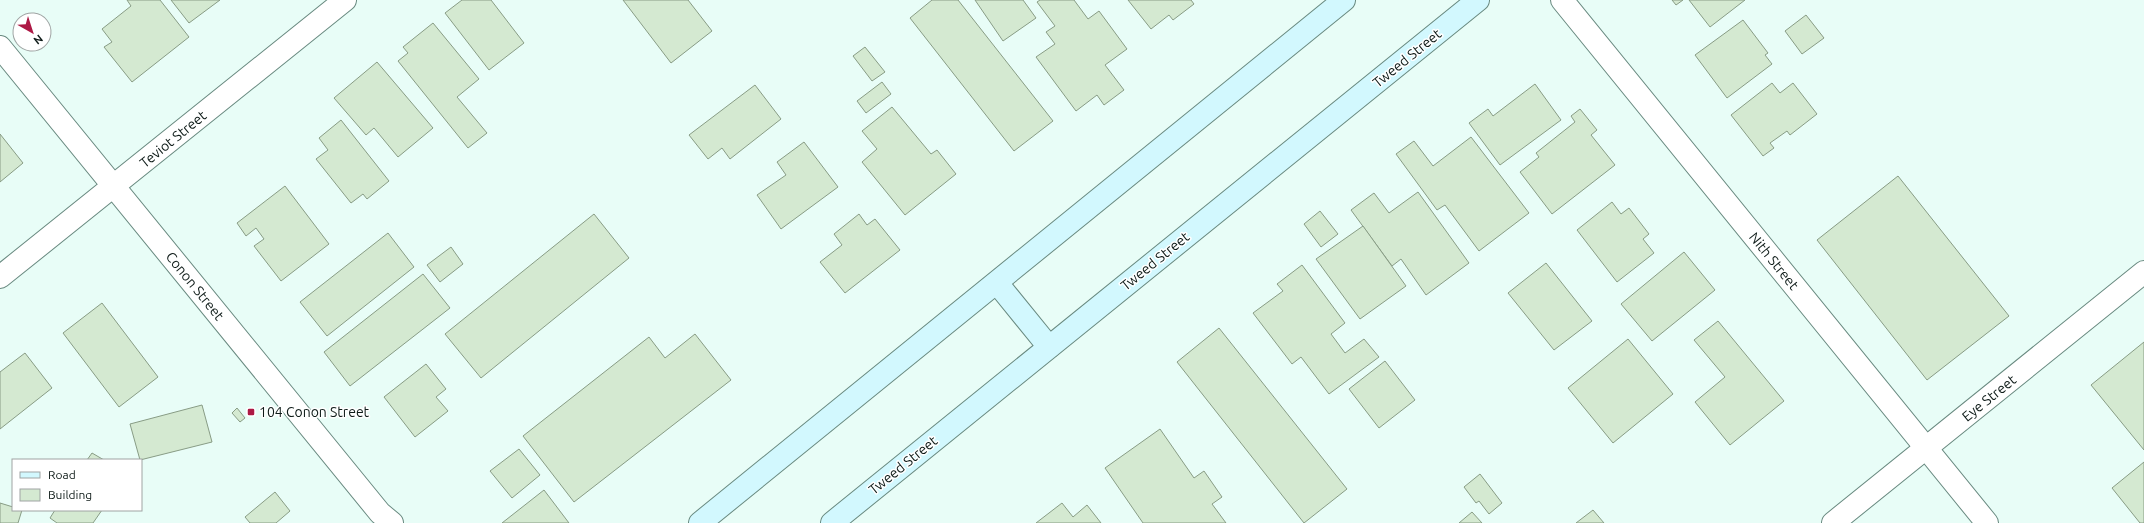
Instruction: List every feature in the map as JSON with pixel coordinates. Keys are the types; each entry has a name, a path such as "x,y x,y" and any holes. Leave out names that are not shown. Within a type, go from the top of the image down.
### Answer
{"main road":[{"path":"700,523 1344,0"},
{"name":"Tweed Street","path":"832,523 1478,0"},
{"path":"997,283 1048,347"}],"street":[{"name":"Teviot Street","path":"0,277 345,0"},
{"name":"Nith Street","path":"1562,0 1987,523"},
{"name":"Conon Street","path":"0,46 385,520"},
{"name":"Eye Street","path":"1833,523 2144,272"}],"building":[{"path":"127,0 160,0 189,37 132,82 104,47 112,42 102,29 131,6"},
{"path":"171,0 220,0 189,23"},
{"path":"462,0 491,0 524,43 489,70 445,13"},
{"path":"623,0 688,0 712,31 671,63"},
{"path":"932,0 958,0 1053,121 1014,151 910,18"},
{"path":"975,0 1023,0 1036,18 1003,41"},
{"path":"1040,0 1074,0 1088,19 1099,11 1127,49 1105,65 1124,90 1104,105 1097,95 1076,111 1036,57 1055,44 1046,32 1055,26 1037,2"},
{"path":"1128,0 1191,0 1194,4 1173,20 1169,15 1151,29"},
{"path":"1672,0 1683,0 1676,5"},
{"path":"1689,0 1745,0 1710,27"},
{"path":"1806,15 1824,38 1802,54 1785,31"},
{"path":"1743,20 1768,53 1765,55 1772,64 1727,98 1695,55"},
{"path":"433,23 479,79 457,97 487,133 468,148 398,61 408,53 403,47"},
{"path":"865,47 885,72 872,81 853,56"},
{"path":"377,62 433,128 398,157 374,128 366,135 334,98"},
{"path":"882,82 891,94 866,113 857,101"},
{"path":"1772,83 1780,93 1793,83 1817,114 1790,135 1787,131 1770,143 1774,148 1763,156 1731,115"},
{"path":"1535,84 1561,120 1500,165 1469,123 1488,109 1493,116"},
{"path":"755,85 781,119 730,159 722,148 708,159 689,135"},
{"path":"892,107 931,154 937,150 956,174 905,215 862,162 877,149 862,131"},
{"path":"1580,109 1597,130 1591,135 1615,165 1552,214 1520,172 1539,157 1536,153 1575,122 1571,116"},
{"path":"341,120 389,181 367,199 363,194 351,203 316,159 328,150 319,138"},
{"path":"0,134 23,163 0,182"},
{"path":"1471,137 1529,213 1479,251 1445,205 1437,210 1396,154 1414,141 1433,166"},
{"path":"804,142 838,187 781,229 757,195 786,175 777,162"},
{"path":"1898,176 2009,316 1927,380 1817,240"},
{"path":"285,186 329,244 281,281 254,246 264,239 256,228 246,236 237,223"},
{"path":"1418,192 1469,263 1426,295 1401,259 1392,266 1351,210 1374,193 1389,213"},
{"path":"1612,202 1621,214 1629,208 1649,234 1643,239 1654,253 1617,282 1577,230"},
{"path":"1320,211 1338,234 1321,247 1304,224"},
{"path":"594,214 629,258 481,378 445,334"},
{"path":"859,214 867,225 875,219 900,250 845,293 820,262 842,245 834,234"},
{"path":"1363,226 1406,286 1360,319 1316,259"},
{"path":"388,233 414,267 327,336 300,302"},
{"path":"451,247 463,264 440,282 427,265"},
{"path":"1684,252 1715,290 1652,341 1621,304"},
{"path":"1546,263 1592,321 1554,350 1508,293"},
{"path":"1302,265 1345,323 1331,334 1345,353 1364,339 1379,357 1329,394 1301,357 1292,364 1253,313 1283,291 1277,284"},
{"path":"423,274 450,308 350,386 324,352"},
{"path":"102,303 158,377 119,407 63,333"},
{"path":"1718,321 1784,401 1730,445 1695,402 1725,377 1694,340"},
{"path":"1219,328 1347,489 1304,523 1177,362"},
{"path":"695,334 731,380 574,502 523,436 649,337 665,358"},
{"path":"1628,339 1673,394 1613,443 1568,388"},
{"path":"2144,342 2144,450 2091,385"},
{"path":"25,353 52,388 0,429 0,372"},
{"path":"1385,361 1415,400 1379,428 1349,389"},
{"path":"426,364 446,389 436,397 448,411 415,437 384,397"},
{"path":"202,405 212,442 140,459 130,424"},
{"path":"237,408 245,418 240,422 232,413"},
{"path":"1160,429 1194,478 1204,471 1222,497 1212,504 1226,523 1143,523 1105,468"},
{"path":"519,449 540,475 512,498 490,471"},
{"path":"92,453 102,459 88,459"},
{"path":"2144,462 2144,523 2140,523 2112,488"},
{"path":"1480,474 1502,503 1489,514 1479,501 1476,503 1464,487"},
{"path":"544,490 569,523 502,523"},
{"path":"275,492 290,511 276,523 250,523 245,517"},
{"path":"0,503 12,507 12,511 22,511 18,523 0,523"},
{"path":"1062,503 1073,517 1087,505 1101,523 1036,523"},
{"path":"1593,510 1604,523 1576,523"},
{"path":"54,511 101,511 93,523 57,523 50,518"},
{"path":"1472,512 1482,523 1459,523"}],"place":[{"name":"104 Conon Street","path":"251,412"}]}
